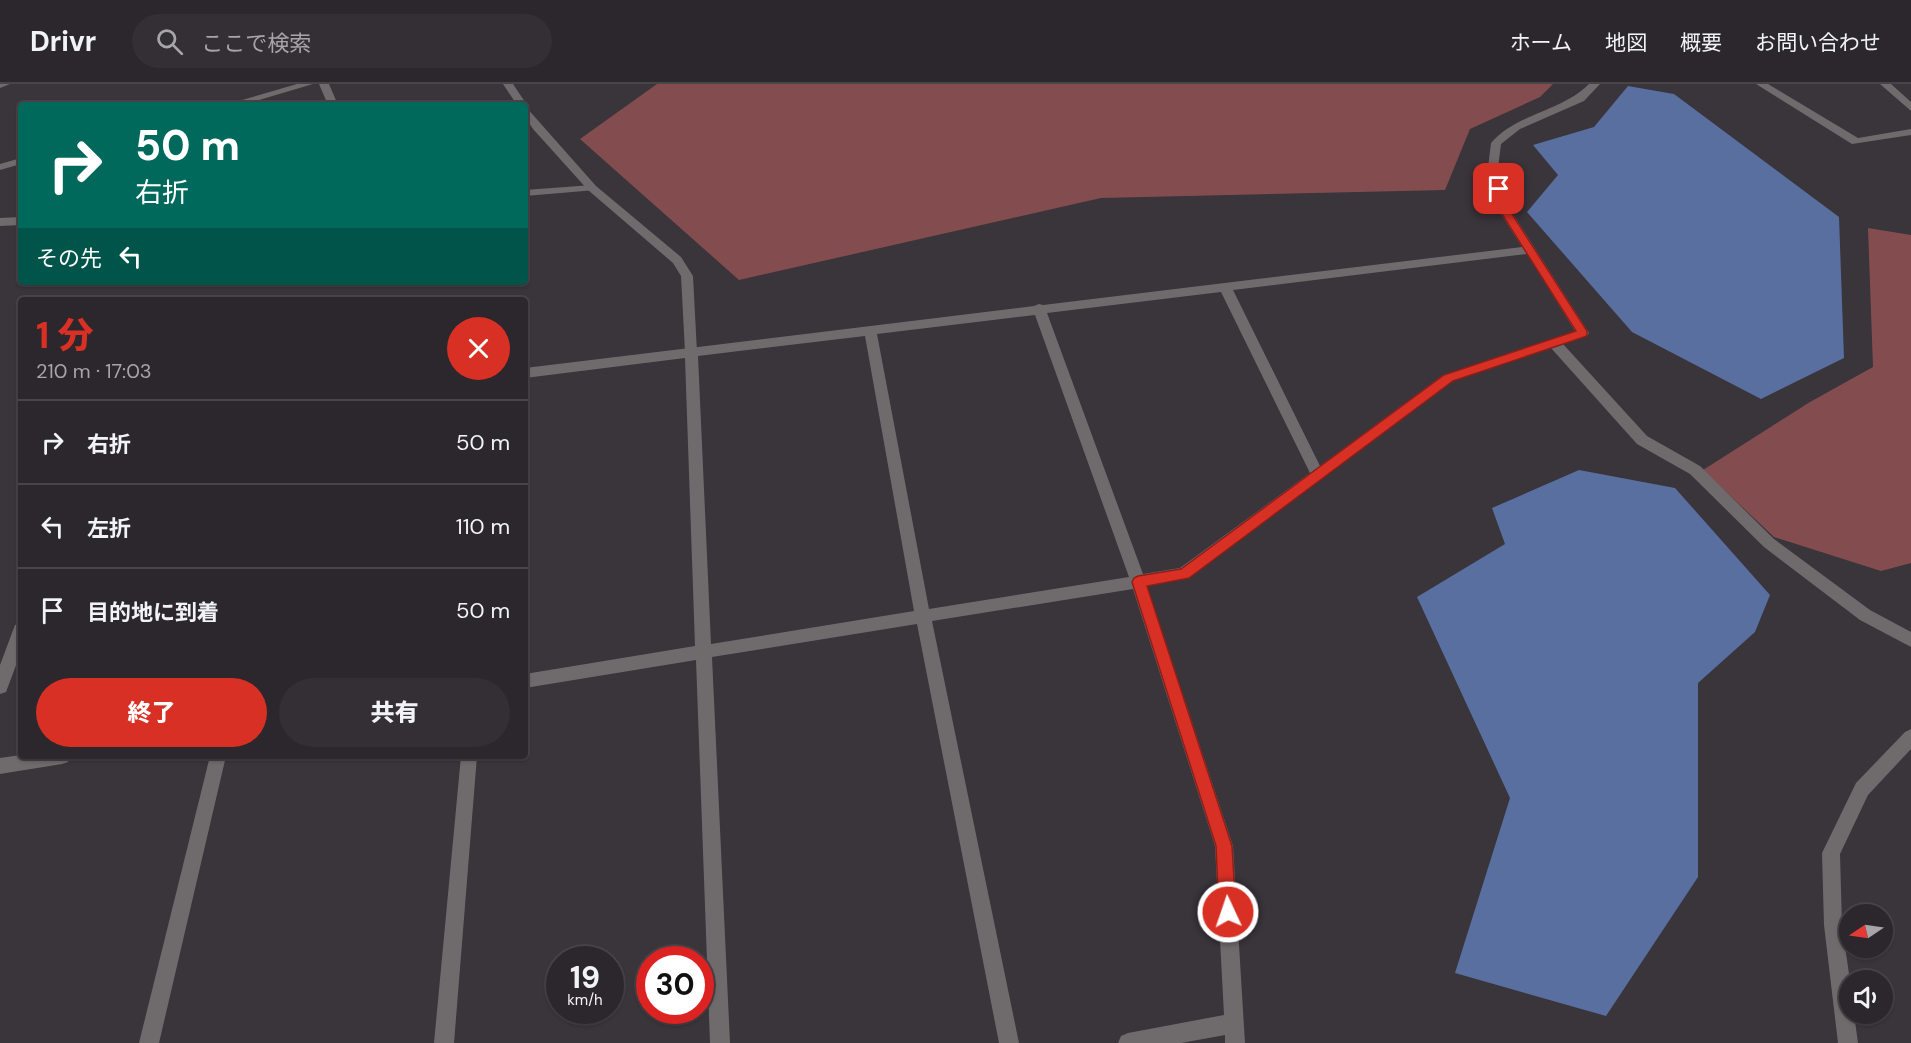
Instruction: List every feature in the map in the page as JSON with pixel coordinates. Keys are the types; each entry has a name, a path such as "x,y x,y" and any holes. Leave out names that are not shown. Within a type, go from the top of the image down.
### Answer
{"street":[{"path":"0,85 5,84"},
{"path":"241,102 308,84"},
{"path":"324,84 332,102"},
{"path":"508,84 520,102"},
{"path":"528,681 1184,574 1448,378 1583,333 1505,211 1492,168 1496,143 1516,127 1580,99 1595,84"},
{"path":"1761,84 1856,142 1911,132"},
{"path":"1885,84 1911,108"},
{"path":"528,114 592,188 677,260 687,276 720,1043"},
{"path":"0,167 18,162"},
{"path":"528,192 592,188"},
{"path":"0,222 18,221"},
{"path":"528,373 1039,308 1528,250"},
{"path":"1225,287 1317,474"},
{"path":"1039,308 1138,582 1224,846 1234,1033 1128,1043"},
{"path":"870,330 923,617 1009,1043"},
{"path":"1555,344 1642,440 1695,470 1769,543 1865,615 1911,640"},
{"path":"0,687 18,638"},
{"path":"1848,1043 1833,925 1831,853 1862,789 1911,737"},
{"path":"0,766 43,759"},
{"path":"149,1043 217,759"},
{"path":"444,1043 468,759"}],"shaded area":[{"path":"657,84 1553,84 1540,97 1470,129 1445,190 1101,198 739,280 580,139"},
{"path":"1868,228 1911,235 1911,563 1881,571 1774,537 1703,470 1810,402 1873,367"}],"water":[{"path":"1628,86 1674,94 1839,217 1844,358 1761,399 1632,332 1527,212 1558,175 1533,145 1594,127"},
{"path":"1579,470 1675,488 1770,595 1755,632 1698,683 1698,877 1606,1016 1455,973 1510,798 1417,597 1505,544 1492,508"}],"route":[{"path":"1228,912 1224,846 1138,582 1184,574 1448,378 1583,333 1505,211 1499,189"}]}
